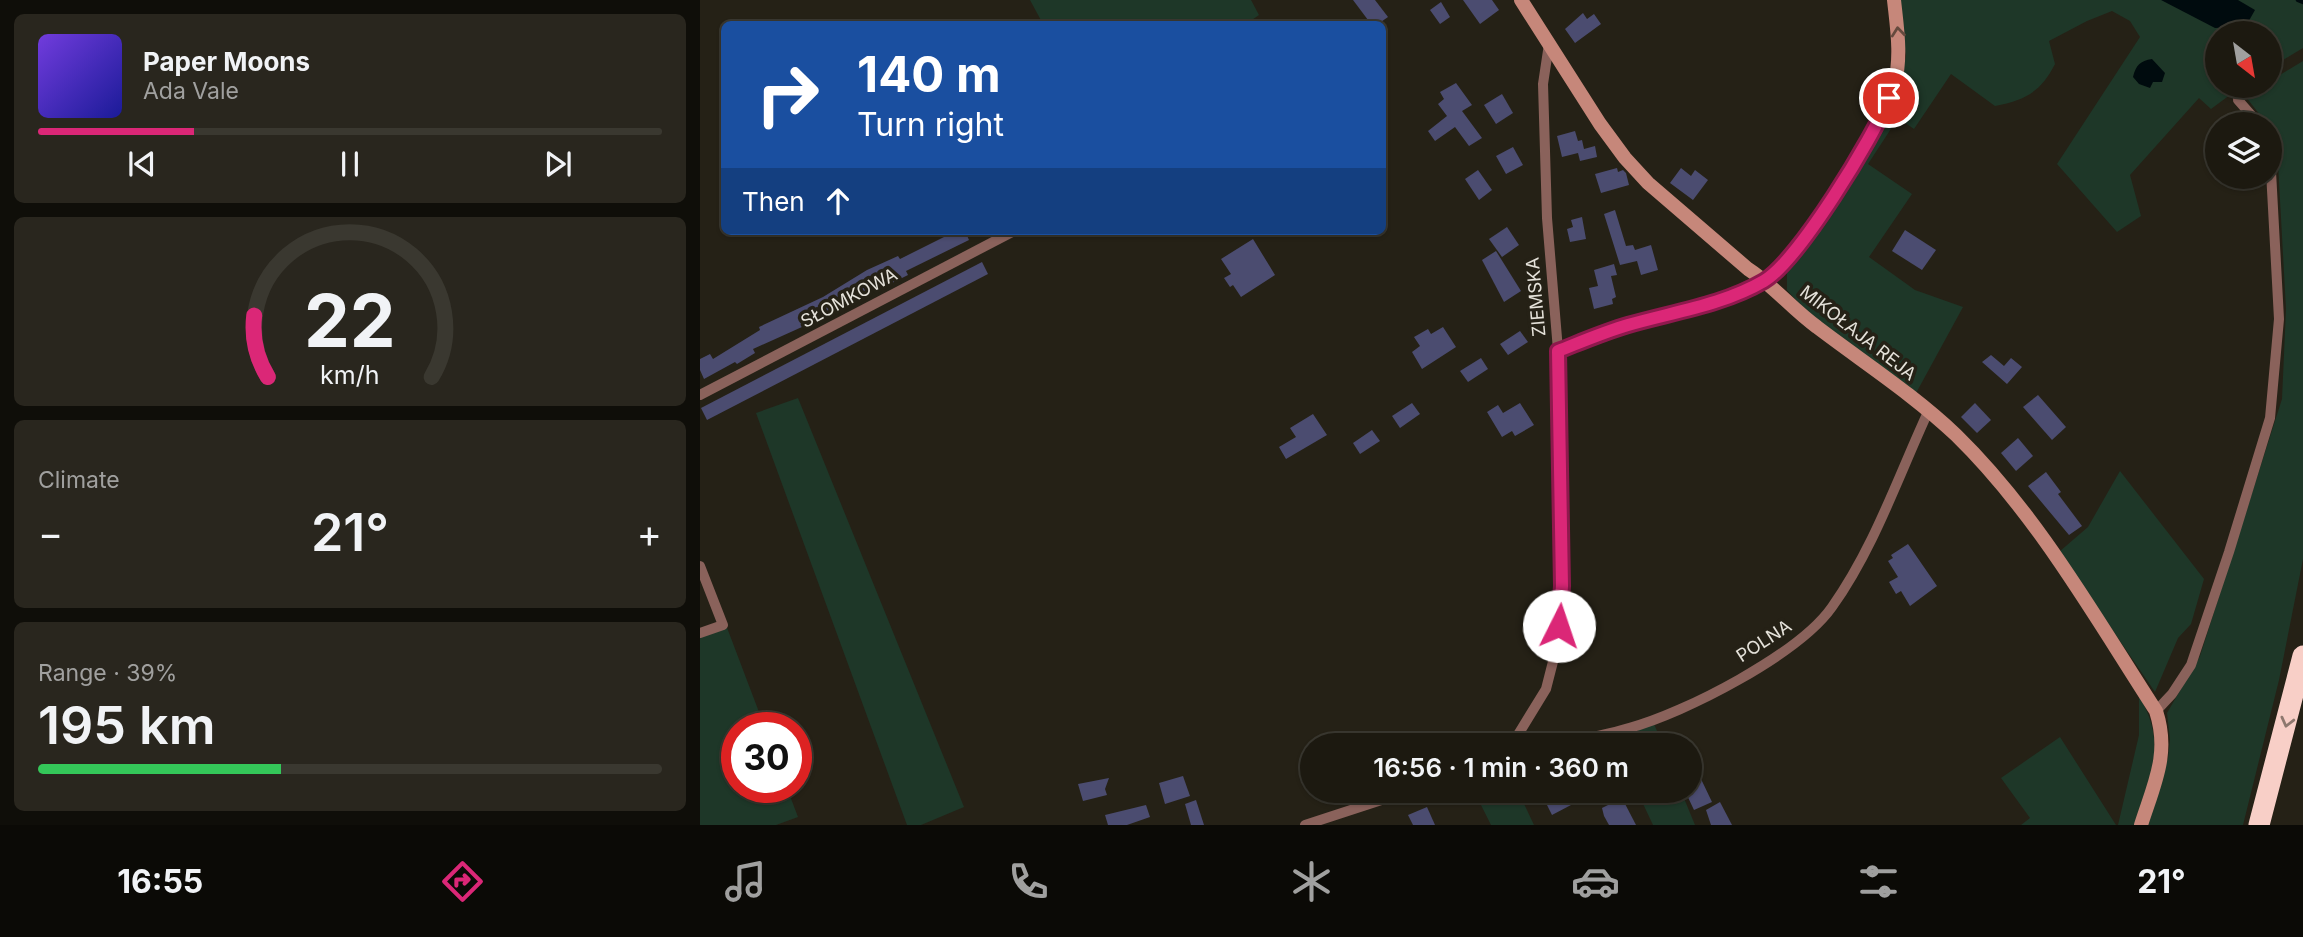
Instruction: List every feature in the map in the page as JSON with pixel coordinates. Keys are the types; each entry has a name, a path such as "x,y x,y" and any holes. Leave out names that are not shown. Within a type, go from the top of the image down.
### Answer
{"highway":[{"path":"2259,825 2303,656"}],"street":[{"name":"MIKOŁAJA REJA","path":"1521,0 1600,124 1648,183 1737,260 1766,280 1790,307 1928,412 1978,458 2081,595 2156,711"},
{"path":"1558,351 1625,326 1724,298 1766,280 1787,263 1883,112 1894,84 1899,46 1894,0"},
{"name":"ZIEMSKA","path":"1518,733 1546,689 1558,646 1562,586 1558,351 1547,218 1543,84 1549,44"},
{"path":"2238,100 2248,112"},
{"path":"2141,825 2162,756 2163,739 2156,711 2172,694 2190,665 2229,552 2270,418 2279,319 2272,189"},
{"name":"SŁOMKOWA","path":"700,395 1006,235"},
{"name":"POLNA","path":"1610,733 1674,713 1797,643 1831,609 1853,574 1928,412"},
{"path":"700,566 723,625 700,634"},
{"path":"1305,825 1372,803"}],"green space":[{"path":"1030,0 1251,0 1259,15 1250,21 1041,21"},
{"path":"1899,0 2303,0 2303,48 2282,61 2282,21 2205,21 2205,98 2226,98 2211,109 2199,98 2130,175 2141,216 2117,232 2057,164 2140,37 2130,21 2112,11 2049,41 2055,64 2050,74 2038,88 2015,101 1995,106 1951,74 1914,129 1898,118 1868,164 1912,194 1869,257 1915,290 1963,307 1915,395 1804,309 1787,290 1787,273 1890,106 1894,110 1906,56"},
{"path":"2303,61 2303,559 2279,680 2243,825 2148,825 2168,758 2170,740 2167,713 2200,656 2282,399 2286,309 2279,189 2282,189 2282,112 2258,112 2247,98 2282,98 2282,74"},
{"path":"798,398 964,807 921,825 907,825 756,413"},
{"path":"2120,471 2204,579 2191,624 2178,638 2155,692 2059,552 2088,527"},
{"path":"726,625 759,712 721,712 721,803 793,803 798,817 776,825 700,825 700,636"},
{"path":"2139,696 2153,730 2154,760 2135,825 2118,825 2139,735"},
{"path":"1654,724 1658,733 1630,733"},
{"path":"2060,737 2116,825 2021,825 2030,818 2001,778"},
{"path":"1480,803 1524,803 1534,825 1491,825"},
{"path":"1643,803 1686,803 1695,825 1653,825"}],"shaded area":[{"path":"2161,0 2238,0 2255,10 2249,21 2205,23"},
{"path":"2152,59 2165,73 2162,82 2153,82 2150,88 2139,84 2133,77 2139,64"}],"building":[{"path":"1353,0 1375,0 1388,17 1382,21 1369,21"},
{"path":"1463,0 1492,0 1499,10 1480,24"},
{"path":"1441,2 1450,17 1440,24 1430,10"},
{"path":"1583,13 1587,19 1594,14 1601,24 1575,43 1565,29"},
{"path":"1456,83 1472,105 1462,111 1482,138 1469,146 1455,127 1435,141 1428,131 1447,116 1438,104 1444,99 1440,92"},
{"path":"1502,94 1513,113 1496,124 1484,105"},
{"path":"1575,131 1578,141 1582,140 1584,149 1595,146 1597,157 1580,161 1578,153 1562,157 1557,136"},
{"path":"1513,147 1523,165 1506,174 1496,156"},
{"path":"1617,168 1618,172 1623,170 1626,173 1629,185 1601,193 1595,174"},
{"path":"1681,168 1691,176 1695,170 1708,180 1693,200 1670,183"},
{"path":"1478,170 1492,190 1479,200 1465,179"},
{"path":"1615,210 1626,246 1633,245 1635,250 1651,245 1658,270 1641,275 1637,261 1620,265 1604,214"},
{"path":"1582,217 1586,239 1570,242 1567,229 1573,227 1571,220"},
{"path":"1507,227 1519,245 1502,257 1489,239"},
{"path":"1905,230 1936,250 1922,270 1892,251"},
{"path":"948,235 967,235 969,240 906,271 908,275 892,283 890,280 833,313 753,349 755,353 704,379 700,370 700,359 710,354 713,359 760,330 759,327 823,297 867,270 898,256 900,259"},
{"path":"1253,239 1275,275 1241,297 1224,278 1231,274 1221,259"},
{"path":"1496,251 1521,291 1504,302 1482,260"},
{"path":"982,262 988,274 707,420 701,408"},
{"path":"1614,264 1617,275 1611,276 1616,297 1612,299 1613,304 1594,309 1589,288 1598,286 1594,270"},
{"path":"1443,327 1456,347 1422,369 1412,352 1420,346 1414,337 1428,329 1431,334"},
{"path":"1520,331 1528,342 1508,355 1500,344"},
{"path":"1991,355 2004,366 2011,358 2022,367 2007,384 1982,362"},
{"path":"1481,358 1488,369 1468,382 1460,371"},
{"path":"2038,395 2066,427 2052,440 2023,407"},
{"path":"1412,403 1420,414 1400,428 1392,416"},
{"path":"1520,403 1534,425 1515,436 1512,431 1502,437 1487,412 1498,405 1503,413"},
{"path":"1975,403 1991,420 1977,433 1961,417"},
{"path":"1313,414 1327,435 1286,459 1279,447 1296,437 1290,428"},
{"path":"1372,430 1380,441 1360,454 1353,443"},
{"path":"2018,438 2033,456 2016,471 2001,453"},
{"path":"2046,472 2061,492 2058,494 2082,526 2069,535 2028,486"},
{"path":"1908,544 1937,586 1910,606 1901,591 1896,594 1889,582 1898,577 1888,561 1893,558 1891,555"},
{"path":"1183,776 1190,796 1165,804 1159,783"},
{"path":"1109,778 1105,789 1107,795 1083,801 1078,784"},
{"path":"1702,781 1712,802 1694,810 1691,803 1702,803"},
{"path":"1196,800 1204,825 1191,825 1185,804"},
{"path":"1720,802 1732,825 1711,825 1706,810"},
{"path":"1546,803 1570,803 1571,805 1552,815"},
{"path":"1612,803 1625,803 1636,825 1609,825 1602,808"},
{"path":"1146,805 1150,817 1127,825 1108,825 1105,815"},
{"path":"1427,807 1435,825 1413,825 1408,815"}],"waterway":[{"path":"2298,0 2303,2"}],"route":[{"path":"1559,626 1562,586 1558,351 1625,326 1724,298 1766,280 1787,263 1801,243 1861,150 1889,98"}]}
